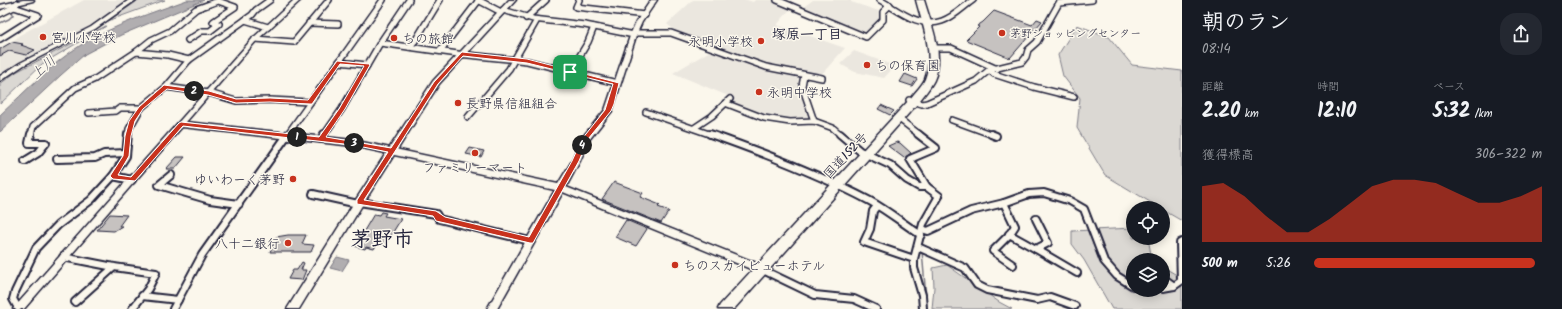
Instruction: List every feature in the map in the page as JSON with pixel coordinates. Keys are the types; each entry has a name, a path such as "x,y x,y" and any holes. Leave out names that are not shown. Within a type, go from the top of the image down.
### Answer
{"highway":[{"name":"国道152号","path":"725,309 898,118 930,77 934,64 932,48 920,0"}],"main road":[{"path":"293,309 392,150 436,83 513,0"}],"street":[{"path":"0,14 29,0"},
{"path":"0,78 22,64 94,28 133,0"},
{"path":"270,0 189,60 166,87 141,108 129,129 126,156 113,176 92,200 58,225 36,248 14,292 13,299 18,309 255,39 298,0"},
{"path":"255,39 294,42 329,0"},
{"path":"173,309 202,255 382,0"},
{"path":"321,139 342,109 380,43 409,0"},
{"path":"409,47 415,41 440,0"},
{"path":"440,51 479,0 515,16 536,20 594,27 634,34 671,33 744,60 822,78"},
{"path":"526,18 546,0"},
{"path":"579,0 576,7 644,15"},
{"path":"492,309 576,161 585,139 608,111 634,34 654,0"},
{"path":"777,0 866,37 883,20 883,12 890,5"},
{"path":"880,0 911,19 938,22 944,20 973,0"},
{"path":"911,100 922,104 927,103 976,81 989,70 1015,65 1025,60 1028,50 1037,42 1059,3 1092,0"},
{"path":"25,161 38,153 46,143 29,143 33,126 75,88 95,79 136,52 151,40 170,31 196,9 218,1 235,7 214,21 213,22 219,24 210,31 202,31 188,40"},
{"path":"0,7 16,5"},
{"path":"0,39 38,15 19,10 16,5"},
{"path":"245,20 268,26"},
{"path":"468,117 488,97 515,60 521,51 532,24 536,20"},
{"path":"309,23 338,24"},
{"path":"570,72 588,42 594,27"},
{"path":"380,43 527,61 617,83"},
{"path":"932,48 944,46 951,48 997,69"},
{"path":"136,52 168,55 189,60"},
{"path":"339,62 367,65"},
{"path":"989,70 994,74 1034,87 1074,96"},
{"path":"804,75 802,86 814,121"},
{"path":"166,87 209,93 236,101 270,100 310,102"},
{"path":"694,128 712,116 728,101 764,118 790,122 814,121 837,130 865,153 890,165 907,180 919,187 927,187"},
{"path":"89,113 116,111 120,108 141,108"},
{"path":"646,112 694,128 783,162 837,185 877,206 921,232 928,231 972,211 1004,203 1034,192 1057,197 1080,206 1087,214 1104,261 1117,276 1126,282"},
{"path":"898,118 936,148 910,159 927,187 940,196 923,224 914,259 914,268 922,295 923,309"},
{"path":"952,120 996,136"},
{"path":"181,124 353,143 392,150 561,188 761,269 815,295 854,299 876,309"},
{"path":"57,159 95,158 104,154 126,153"},
{"path":"171,174 159,185 210,200 239,204"},
{"path":"113,176 132,180"},
{"path":"313,194 359,203 436,214 439,219 530,241"},
{"path":"1004,203 1015,226 994,251 1013,265"},
{"path":"877,206 873,211 870,229 864,242 914,259"},
{"path":"1036,218 1048,243 1036,249"},
{"path":"1009,234 1077,273"},
{"path":"1170,287 1174,286 1181,281 1180,243 1182,242"},
{"path":"918,247 965,268 977,285 987,290 996,293 1018,294 1037,300 1050,297 1056,298 1075,306"},
{"path":"63,257 114,267 156,273 132,309"},
{"path":"75,302 114,267"},
{"path":"1170,283 1174,286"},
{"path":"142,296 178,300"}],"shaded area":[{"name":"宮川小学校","path":"84,0 129,0 87,27 0,74 0,48 18,36"},
{"path":"137,0 165,0 108,21 136,2"},
{"path":"187,0 204,0 121,35 85,54 0,132 0,115 39,78 70,52 120,25"},
{"name":"永明小学校","path":"693,0 747,0 753,2 755,0 773,0 792,7 777,25 845,48 821,75 772,66 737,57 679,34 667,24"},
{"path":"813,0 851,0 851,2 882,12 880,20 866,35 802,8"},
{"path":"1077,25 1109,37 1132,65 1182,71 1182,221 1170,214 1170,201 1148,201 1105,175 1077,128 1080,98 1063,76 1058,55"},
{"path":"106,26 42,64 0,104 0,84 16,72"},
{"name":"永明中学校","path":"710,51 760,68 798,77 798,85 810,118 791,120 757,114 729,103 733,98 673,73"},
{"name":"ちの保育園","path":"854,51 895,66 884,78 855,72 840,64"},
{"path":"1126,228 1126,245 1149,245 1151,253 1126,253 1126,297 1170,297 1170,271 1182,278 1182,309 1112,309 1084,260 1072,244 1072,231"},
{"path":"337,257 349,260 342,271 330,268"},
{"path":"947,265 999,302 1012,309 932,309 934,287 933,268"}],"building":[{"name":"茅野ショッピングセンター","path":"994,11 1032,25 1037,19 1042,21 1010,58 966,40 979,27 977,26"},
{"path":"12,42 23,44 21,45 35,50 26,55 9,51 0,56 0,49"},
{"path":"905,74 917,79 912,86 900,82"},
{"path":"881,105 894,111 890,115 878,109"},
{"path":"897,142 911,153 904,158 888,146"},
{"name":"ファミリーマート","path":"470,148 484,151 481,157 466,154"},
{"path":"177,157 185,157 175,169 166,169"},
{"path":"614,182 643,193 640,197 660,205 658,207 669,211 661,223 602,199"},
{"path":"381,212 386,213 384,216 401,219 385,245 377,244 374,249 366,247 365,249 355,246 374,214 379,215"},
{"path":"110,214 127,215 119,226 122,226 114,231 97,230"},
{"path":"626,220 647,229 636,246 615,237"},
{"name":"八十二銀行","path":"306,235 302,244 314,245 311,252 270,252 276,237"},
{"path":"302,262 304,263 301,270 306,270 302,280 288,279 293,270 297,270"}],"waterway":[{"path":"0,23 9,19 13,15 12,10"},
{"path":"922,251 927,309"}],"place":[{"name":"茅野ショッピングセンター","path":"1002,33"},
{"name":"宮川小学校","path":"43,37"},
{"name":"ちの旅館","path":"394,38"},
{"name":"永明小学校","path":"761,41"},
{"name":"ちの保育園","path":"867,65"},
{"name":"永明中学校","path":"759,92"},
{"name":"長野県信組組合","path":"458,103"},
{"name":"ファミリーマート","path":"475,153"},
{"name":"ゆいわーく茅野","path":"293,179"},
{"name":"八十二銀行","path":"288,243"},
{"name":"ちのスカイビューホテル","path":"675,265"}],"district":[{"name":"塚原一丁目","path":"807,34"},
{"name":"茅野市","path":"382,239"}],"route":[{"path":"570,72 527,61 462,54 436,83 392,150 321,139 181,124 132,180 113,176 126,156 129,129 132,121 141,108 166,87 209,93 236,101 270,100 310,102 339,62 367,65 351,95 321,139 353,143 392,150 359,202 436,214 439,219 530,241 576,161 585,139 608,111 617,83 570,72"}],"water label":[{"name":"上川","path":"43,67"}]}
